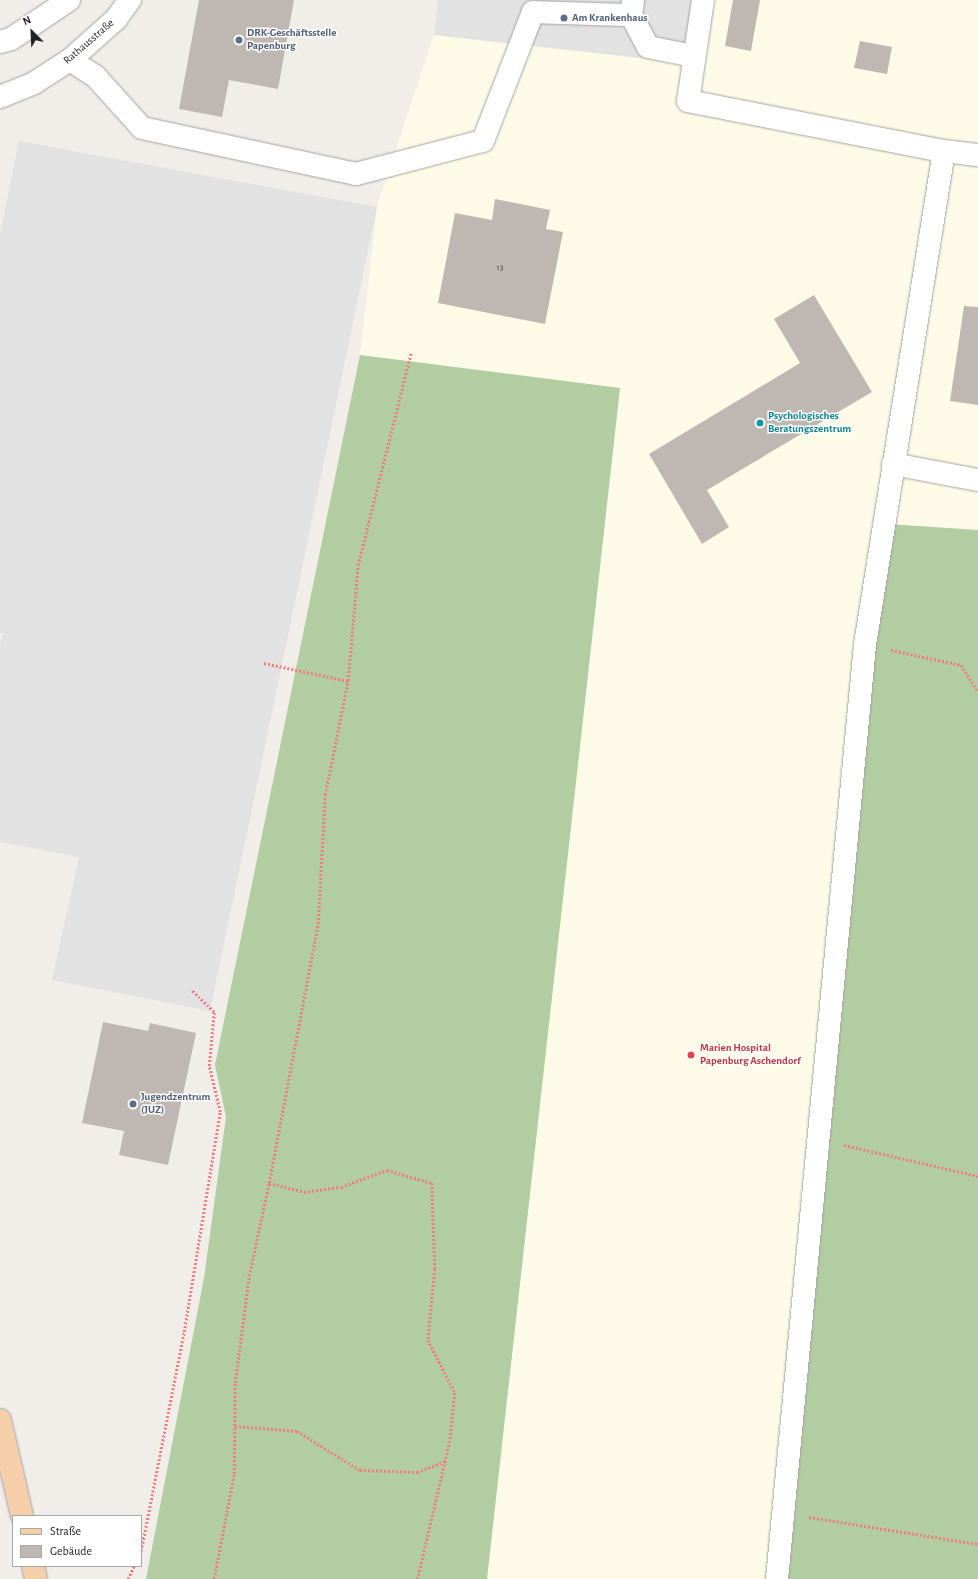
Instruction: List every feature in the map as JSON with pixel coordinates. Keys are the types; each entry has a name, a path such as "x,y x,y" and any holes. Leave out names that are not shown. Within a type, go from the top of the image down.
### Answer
{"main road":[{"path":"0,1420 22,1515"},
{"path":"33,1567 36,1579"}],"street":[{"path":"0,42 11,39 69,0"},
{"name":"Rathausstraße","path":"0,97 34,83 70,60 116,19 130,0"},
{"path":"703,0 693,56 688,101 944,151 978,156"},
{"path":"70,60 95,76 142,128 356,174 483,141 533,12 632,8 648,47 693,56"},
{"path":"777,1579 865,645 944,151"},
{"path":"893,464 978,480"}],"path":[{"path":"214,1579 234,1474 235,1383 249,1276 269,1183 318,924 325,795 348,681 358,565 411,354"},
{"path":"865,645 961,665 978,691"},
{"path":"264,663 348,681"},
{"path":"142,1547 184,1332 220,1112 209,1066 214,1012 191,990"},
{"path":"818,1139 978,1176"},
{"path":"269,1183 304,1192 341,1188 387,1170 432,1183 435,1269 428,1340 455,1393 446,1460 418,1579"},
{"path":"235,1426 297,1431 360,1470 417,1472 446,1460"},
{"path":"783,1512 978,1544"},
{"path":"128,1579 134,1567"}],"shaded area":[{"name":"Am Krankenhaus","path":"438,0 694,0 686,63 434,35"},
{"name":"Marien Hospital Papenburg Aschendorf","path":"694,0 978,0 978,530 887,524 788,1579 487,1579 620,388 360,355 377,207 434,35 685,63"},
{"path":"19,141 377,207 210,1011 52,980 79,857 0,842 0,645 3,633 0,633 0,235"}],"green space":[{"path":"360,355 620,388 487,1579 146,1579 204,1278 226,1117 215,1065"},
{"path":"887,524 978,530 978,1579 788,1579"}],"building":[{"name":"DRK-Geschäftsstelle Papenburg","path":"199,0 294,0 278,89 229,80 222,117 179,109"},
{"path":"733,0 760,0 751,51 725,46"},
{"path":"860,41 892,47 887,74 854,68"},
{"path":"495,199 550,210 546,229 563,232 545,324 438,303 455,213 492,220"},
{"name":"Psychologisches Beratungszentrum","path":"814,295 872,392 707,490 729,527 702,544 649,454 800,363 774,319"},
{"path":"964,306 978,307 978,405 950,401"},
{"name":"Jugendzentrum (JUZ)","path":"103,1022 148,1031 150,1023 196,1033 168,1165 119,1155 124,1131 82,1123"}],"place":[{"name":"Am Krankenhaus","path":"564,18"},
{"name":"DRK-Geschäftsstelle Papenburg","path":"239,40"},
{"name":"Psychologisches Beratungszentrum","path":"760,423"},
{"name":"Marien Hospital Papenburg Aschendorf","path":"691,1055"},
{"name":"Jugendzentrum (JUZ)","path":"133,1104"}]}
